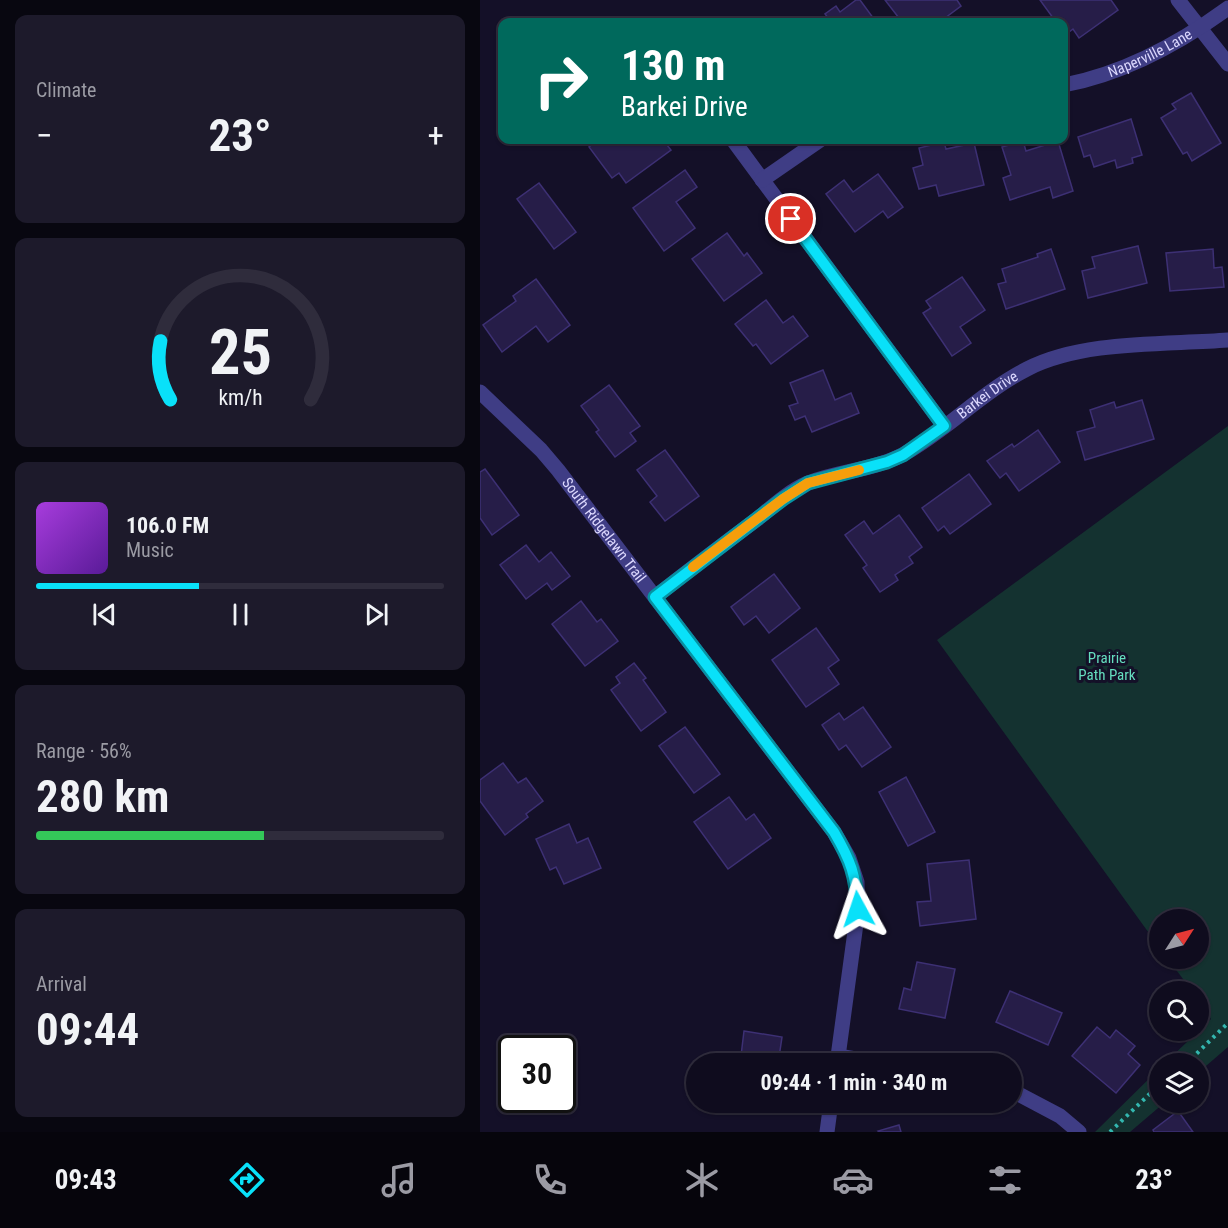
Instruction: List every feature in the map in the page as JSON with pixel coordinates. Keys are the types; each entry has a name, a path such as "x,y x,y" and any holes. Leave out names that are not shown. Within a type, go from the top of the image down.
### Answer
{"street":[{"path":"1178,0 1228,64"},
{"name":"Naperville Lane","path":"1068,84 1111,72 1157,51 1200,28 1228,8"},
{"path":"736,144 944,426"},
{"path":"762,180 814,144"},
{"name":"Barkei Drive","path":"655,597 783,499 808,483 887,462 903,455 1018,374 1050,359 1095,349 1228,340"},
{"name":"South Ridgelawn Trail","path":"480,392 541,450 834,832 849,858 856,882 858,909 838,1053"},
{"path":"1022,1096 1059,1116 1079,1132"},
{"path":"827,1132 830,1113"}],"path":[{"path":"1197,1053 1228,1023"},
{"path":"1110,1132 1149,1095"}],"green space":[{"name":"Prairie Path Park","path":"1228,426 1228,1047 1209,1063 1209,1053 1175,1053 1188,1041 1209,1041 1209,1021 1211,1019 1209,1016 1209,981 1184,981 1176,969 1209,969 1209,909 1149,909 1149,933 937,640"},
{"path":"1149,1079 1149,1113 1152,1113 1130,1132 1095,1132"}],"building":[{"path":"856,0 860,0 873,18 828,18 825,14 836,6 840,12"},
{"path":"885,0 957,0 961,6 945,18 899,18"},
{"path":"1040,0 1111,0 1118,10 1079,38 1073,29 1068,33 1068,18 1053,18"},
{"path":"1191,93 1221,143 1192,161 1187,152 1183,154 1161,118 1176,109 1172,104"},
{"path":"1131,119 1142,155 1132,158 1133,163 1117,168 1115,160 1094,167 1090,155 1084,157 1078,137"},
{"path":"593,144 666,144 671,150 626,183 619,173 612,178 589,147"},
{"path":"945,144 946,149 974,144 984,185 939,196 936,185 919,189 913,168 923,165 919,148"},
{"path":"1024,144 1026,151 1048,144 1059,144 1073,191 1053,198 1050,187 1010,200 1003,178 1011,175 1002,147"},
{"path":"685,170 697,187 676,202 695,228 664,251 633,208"},
{"path":"878,174 903,207 888,218 883,211 855,232 826,194 844,180 853,192"},
{"path":"539,183 576,232 554,249 517,199"},
{"path":"727,233 744,256 747,253 762,273 724,301 692,259"},
{"path":"1138,246 1147,283 1088,298 1082,271 1095,268 1092,257"},
{"path":"1051,249 1065,289 1006,309 998,284 1006,282 1002,269 1038,257 1037,254"},
{"path":"1213,249 1214,268 1222,267 1224,287 1170,291 1166,253"},
{"path":"962,277 985,310 960,327 971,343 952,356 923,313 931,308 926,301"},
{"path":"536,279 570,325 548,342 536,326 502,352 483,325 516,301 513,296"},
{"path":"766,300 783,323 793,316 808,336 771,364 756,344 753,346 735,324"},
{"path":"823,370 835,400 851,393 859,413 812,432 805,416 795,420 789,406 798,403 790,383"},
{"path":"609,385 640,426 630,433 636,441 615,457 596,432 599,430 581,406"},
{"path":"1142,400 1154,439 1085,460 1077,432 1095,427 1090,410 1114,402 1116,408"},
{"path":"1038,430 1060,462 1019,491 1006,473 1000,478 987,461 1012,444 1014,447"},
{"path":"665,450 699,496 665,521 650,502 657,496 637,470"},
{"path":"485,469 519,515 492,535 480,518 480,472"},
{"path":"969,474 991,504 950,534 944,526 938,531 922,508"},
{"path":"899,515 922,547 909,557 913,563 895,575 898,580 880,592 863,568 867,565 845,535 864,521 873,534"},
{"path":"526,545 539,562 551,552 570,576 552,590 547,583 526,599 500,565"},
{"path":"774,574 800,608 769,633 756,616 744,625 731,607"},
{"path":"581,601 597,622 601,619 618,641 585,666 552,624"},
{"path":"816,628 839,660 828,668 839,684 806,707 772,660"},
{"path":"634,663 646,678 643,680 666,712 641,731 611,690 620,683 616,677"},
{"path":"863,707 891,747 862,767 846,745 839,750 822,725 839,713 844,720"},
{"path":"685,727 720,774 694,793 659,746"},
{"path":"503,763 518,783 526,778 543,801 526,814 528,817 505,835 480,801 480,780"},
{"path":"906,777 935,832 908,846 879,792"},
{"path":"729,797 746,820 754,814 771,838 728,869 694,822"},
{"path":"569,824 577,843 588,838 601,868 564,884 556,867 550,870 536,839"},
{"path":"969,860 976,919 920,926 917,902 931,901 927,864"},
{"path":"917,962 955,969 945,1018 899,1009 904,988 911,990"},
{"path":"1010,991 1062,1013 1048,1045 996,1022"},
{"path":"1097,1027 1110,1038 1116,1030 1135,1046 1128,1054 1140,1065 1116,1093 1072,1056"},
{"path":"744,1031 782,1037 780,1053 741,1053"},
{"path":"1175,1113 1179,1113 1193,1132 1154,1132 1153,1130"},
{"path":"899,1125 901,1132 878,1131"}],"slow traffic":[{"path":"693,567 783,499 808,483 859,470"}],"route":[{"path":"791,219 944,426 903,455 887,462 808,483 783,499 655,597 834,832 853,870 858,909"}]}
